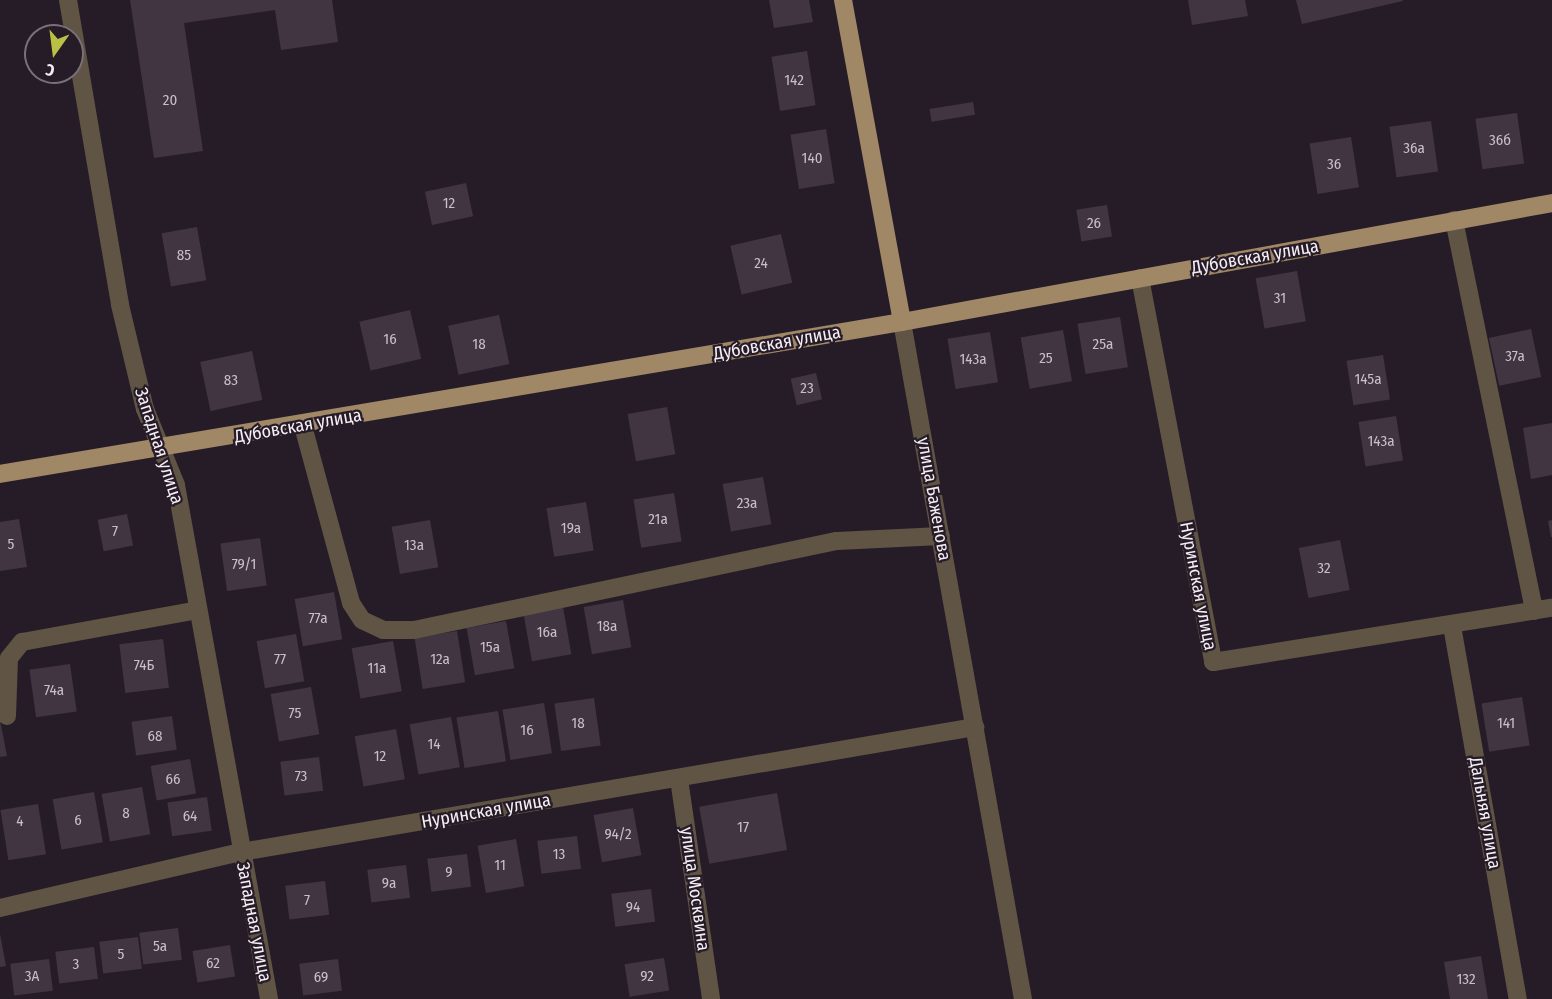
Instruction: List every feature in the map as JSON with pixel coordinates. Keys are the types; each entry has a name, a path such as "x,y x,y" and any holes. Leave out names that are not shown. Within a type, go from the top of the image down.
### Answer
{"main road":[{"name":"улица Баженова","path":"843,0 902,322"},
{"name":"Дубовская улица","path":"0,474 303,426 902,322 1552,202"}],"street":[{"name":"Западная улица","path":"68,0 120,305 145,409 176,485 269,999"},
{"path":"1454,220 1543,610"},
{"name":"Нуринская улица","path":"1140,278 1213,662 1543,610"},
{"name":"улица Баженова","path":"902,322 1023,999"},
{"path":"303,426 351,603 362,620 383,630 414,630 837,541 941,537"},
{"path":"8,716 9,658 22,642 198,610"},
{"name":"Дальняя улица","path":"1452,626 1518,999"},
{"name":"Нуринская улица","path":"0,908 241,852 975,727"},
{"name":"улица Москвина","path":"679,779 711,999"}],"building":[{"path":"130,0 332,0 338,42 281,50 275,10 184,23 203,151 154,158"},
{"path":"769,0 809,0 813,22 774,28"},
{"path":"1188,0 1245,0 1248,16 1192,25"},
{"path":"1296,0 1402,0 1403,1 1302,24"},
{"path":"807,51 816,105 780,111 771,57"},
{"path":"973,102 975,115 932,122 930,109"},
{"path":"1517,113 1524,164 1483,169 1475,119"},
{"path":"1431,121 1438,172 1397,177 1389,127"},
{"path":"826,129 835,183 799,189 790,135"},
{"path":"1351,137 1359,187 1317,194 1310,144"},
{"path":"466,183 473,216 432,225 425,192"},
{"path":"1107,205 1112,237 1081,241 1076,210"},
{"path":"197,227 206,280 171,286 162,233"},
{"path":"781,234 792,283 742,294 730,246"},
{"path":"1297,271 1306,321 1264,329 1256,278"},
{"path":"410,310 421,359 371,370 359,322"},
{"path":"499,315 509,364 459,375 448,326"},
{"path":"1120,317 1128,367 1086,374 1078,324"},
{"path":"1531,329 1541,377 1499,386 1489,338"},
{"path":"1063,330 1072,381 1030,389 1021,337"},
{"path":"990,332 998,382 956,389 948,339"},
{"path":"252,351 262,400 211,411 200,362"},
{"path":"1383,355 1390,399 1353,405 1346,361"},
{"path":"816,373 822,399 797,405 791,379"},
{"path":"667,407 675,454 636,461 628,414"},
{"path":"1396,416 1403,460 1366,466 1358,422"},
{"path":"1552,423 1552,475 1531,479 1523,428"},
{"path":"763,477 771,524 731,531 723,484"},
{"path":"674,493 682,541 641,548 634,499"},
{"path":"586,502 594,550 554,557 546,508"},
{"path":"127,514 133,545 104,551 98,520"},
{"path":"19,519 27,567 0,571 0,522"},
{"path":"430,520 438,567 400,574 392,527"},
{"path":"1552,520 1552,537 1551,537 1548,521"},
{"path":"260,538 267,586 227,591 220,544"},
{"path":"1340,540 1350,590 1309,598 1299,548"},
{"path":"334,592 342,639 303,646 295,599"},
{"path":"623,600 631,647 592,654 584,607"},
{"path":"563,607 571,654 532,661 524,614"},
{"path":"506,621 514,668 475,675 467,628"},
{"path":"457,631 465,682 423,689 415,638"},
{"path":"296,634 304,681 265,688 257,641"},
{"path":"163,639 169,688 125,693 119,644"},
{"path":"393,641 402,691 360,699 352,648"},
{"path":"70,664 77,712 36,717 29,670"},
{"path":"311,687 319,734 279,741 271,694"},
{"path":"1522,697 1530,745 1489,752 1482,703"},
{"path":"594,698 601,746 561,751 554,704"},
{"path":"544,703 552,753 510,760 503,710"},
{"path":"498,711 506,761 464,768 457,718"},
{"path":"172,716 177,750 136,755 131,722"},
{"path":"451,717 460,767 418,775 410,724"},
{"path":"0,720 7,756 0,757"},
{"path":"396,729 405,779 363,787 355,736"},
{"path":"319,757 323,791 284,795 280,762"},
{"path":"190,759 196,793 157,800 151,766"},
{"path":"142,787 150,834 110,841 102,794"},
{"path":"94,792 103,842 61,850 53,799"},
{"path":"777,793 787,850 709,864 699,807"},
{"path":"207,797 212,831 172,836 167,803"},
{"path":"38,804 46,854 8,860 0,810"},
{"path":"633,808 641,855 602,862 594,815"},
{"path":"577,836 581,869 541,874 537,841"},
{"path":"516,839 524,886 486,893 478,846"},
{"path":"467,854 471,887 431,892 427,859"},
{"path":"406,865 410,898 371,903 367,870"},
{"path":"325,881 329,915 289,920 285,886"},
{"path":"651,889 655,922 615,927 611,894"},
{"path":"178,928 182,960 143,965 139,933"},
{"path":"0,934 6,966 0,967"},
{"path":"138,937 142,969 103,974 99,942"},
{"path":"230,945 235,977 197,983 192,951"},
{"path":"94,947 98,979 59,984 55,952"},
{"path":"1481,956 1488,999 1450,999 1444,962"},
{"path":"664,958 669,991 630,997 624,964"},
{"path":"49,959 53,991 14,996 10,964"},
{"path":"338,959 342,991 303,996 299,964"}]}
